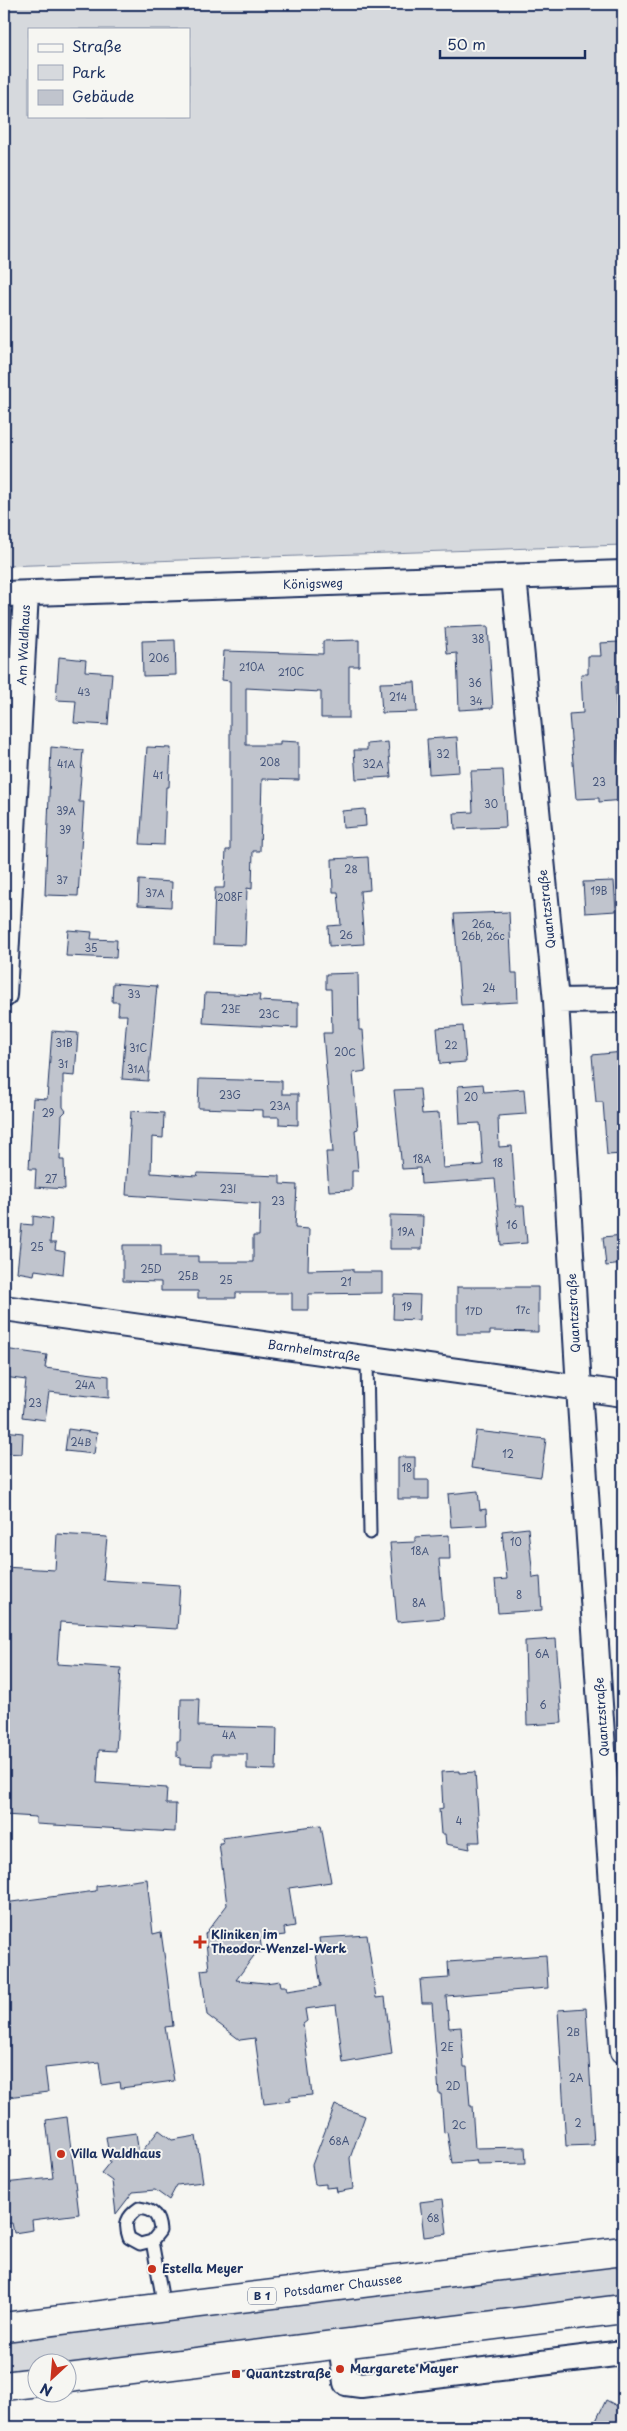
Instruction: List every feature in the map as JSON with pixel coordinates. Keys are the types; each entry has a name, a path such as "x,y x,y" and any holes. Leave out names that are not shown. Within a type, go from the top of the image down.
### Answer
{"main road":[{"name":"Potsdamer Chaussee","path":"4,2327 623,2251"},
{"path":"78,2377 623,2309"},
{"path":"4,2386 28,2383"}],"street":[{"name":"Königsweg","path":"15,594 623,573"},
{"name":"Quantzstraße","path":"514,576 556,1001 579,1388 618,1885 623,2051"},
{"name":"Am Waldhaus","path":"4,995 15,594"},
{"path":"556,1001 623,1000"},
{"name":"Barnhelmstraße","path":"4,1308 623,1394"},
{"path":"341,2344 346,2383 361,2385 623,2353"}],"lane":[{"path":"367,1359 370,1533"},
{"path":"152,2241 164,2308"}],"green space":[{"path":"4,4 623,4 623,545 4,566"},
{"path":"623,2262 623,2299 78,2368 78,2354 28,2354 28,2374 4,2377 4,2337"}],"building":[{"path":"488,626 493,708 459,710 457,653 447,654 445,628"},
{"path":"175,640 176,675 143,676 142,641"},
{"path":"359,640 359,666 349,666 349,718 321,718 321,692 246,688 246,745 280,745 280,741 299,742 299,780 262,779 260,851 253,851 252,889 247,888 245,945 213,944 215,888 224,888 226,850 230,850 230,681 222,680 224,651 323,654 323,641"},
{"path":"619,642 620,652 623,652 623,686 615,686 620,764 623,764 623,800 599,802 599,798 576,799 569,714 583,713 581,674 588,674 588,656 601,656 600,643"},
{"path":"59,657 86,660 85,671 112,673 108,725 74,723 76,701 56,700"},
{"path":"415,682 417,712 382,713 380,683"},
{"path":"457,737 459,772 429,774 427,739"},
{"path":"388,742 391,777 356,779 354,750 367,750 367,744"},
{"path":"51,747 83,750 79,802 84,802 78,896 45,895"},
{"path":"147,747 171,748 169,787 166,787 164,845 140,844"},
{"path":"503,770 506,827 455,829 454,813 473,812 471,771"},
{"path":"365,809 366,826 343,828 342,811"},
{"path":"368,857 370,890 360,891 364,944 329,946 328,926 341,925 338,892 333,892 332,859"},
{"path":"139,880 172,882 171,907 138,905"},
{"path":"614,881 616,911 585,913 583,882"},
{"path":"509,912 512,973 517,973 518,1002 461,1005 454,914"},
{"path":"68,930 92,932 91,939 117,940 116,958 66,956"},
{"path":"358,973 359,1030 363,1030 366,1071 353,1073 358,1129 355,1130 358,1171 352,1171 352,1190 329,1191 326,1152 333,1152 323,1033 332,1033 331,989 326,989 326,974"},
{"path":"113,983 157,986 148,1081 122,1079 127,1015 118,1015 119,1002 112,1002"},
{"path":"205,993 260,995 259,1001 298,1003 298,1028 203,1023"},
{"path":"463,1026 466,1062 440,1064 437,1028"},
{"path":"52,1031 78,1033 75,1076 63,1075 63,1107 66,1111 62,1115 60,1160 64,1160 65,1189 35,1187 36,1169 29,1169 33,1098 47,1099"},
{"path":"623,1052 623,1154 607,1155 603,1102 596,1102 592,1055"},
{"path":"199,1079 282,1081 282,1094 298,1094 298,1125 279,1124 279,1117 263,1117 263,1110 198,1108"},
{"path":"483,1084 484,1092 524,1089 526,1114 498,1116 499,1147 512,1146 516,1206 524,1206 527,1243 501,1245 495,1179 421,1184 420,1168 402,1169 394,1090 420,1089 422,1114 439,1113 443,1168 483,1165 480,1123 460,1124 458,1086"},
{"path":"131,1111 164,1113 163,1138 152,1137 151,1173 197,1176 198,1173 280,1176 280,1184 297,1185 295,1228 309,1229 308,1270 353,1269 353,1272 382,1272 382,1293 308,1294 308,1310 292,1310 292,1293 236,1293 236,1298 198,1298 198,1291 161,1291 161,1282 123,1281 123,1245 161,1245 161,1256 198,1256 198,1262 253,1262 253,1236 259,1236 260,1204 126,1195"},
{"path":"390,1215 423,1216 422,1249 390,1249"},
{"path":"33,1216 52,1219 50,1243 56,1243 55,1250 65,1252 63,1274 35,1270 34,1275 17,1272 22,1224 33,1225"},
{"path":"623,1235 623,1264 606,1266 603,1237"},
{"path":"457,1287 538,1287 538,1332 490,1331 490,1334 457,1334"},
{"path":"394,1294 420,1295 419,1320 393,1319"},
{"path":"4,1349 47,1355 45,1368 109,1376 109,1398 49,1392 45,1420 22,1417 26,1380 4,1377"},
{"path":"68,1429 97,1433 94,1454 65,1451"},
{"path":"4,1431 23,1433 22,1454 4,1453"},
{"path":"476,1431 546,1439 541,1477 471,1468"},
{"path":"398,1457 415,1457 415,1480 429,1480 429,1499 398,1499"},
{"path":"478,1491 480,1510 486,1509 487,1525 451,1527 448,1494"},
{"path":"528,1528 533,1578 540,1577 542,1610 498,1613 495,1580 507,1579 502,1531"},
{"path":"57,1534 107,1537 103,1580 180,1585 177,1629 60,1622 57,1664 121,1668 116,1751 99,1750 97,1783 167,1788 166,1804 176,1804 175,1832 36,1824 36,1817 4,1815 4,1567 55,1570"},
{"path":"449,1535 450,1559 439,1559 444,1618 397,1622 390,1543 415,1542 415,1537"},
{"path":"556,1639 562,1723 527,1725 525,1641"},
{"path":"181,1699 199,1699 198,1726 277,1728 276,1770 247,1769 247,1754 212,1754 212,1766 180,1765 180,1758 177,1757 177,1741 180,1741"},
{"path":"459,1771 459,1773 475,1772 480,1842 469,1842 470,1849 446,1844 445,1834 441,1834 439,1809 443,1808 441,1772"},
{"path":"321,1825 331,1882 289,1888 295,1926 284,1928 285,1935 260,1938 262,1952 256,1953 236,1980 265,1983 280,1981 281,1986 286,1986 287,1991 321,1986 316,1954 321,1953 319,1938 367,1935 376,1998 385,1997 392,2054 343,2063 336,2005 305,2009 307,2021 303,2024 312,2095 290,2097 290,2101 264,2104 255,2038 240,2040 207,2015 201,1970 209,1969 205,1934 227,1905 219,1843 223,1843 222,1838"},
{"path":"147,1879 153,1934 161,1932 167,1975 173,2026 165,2027 174,2081 121,2088 120,2082 102,2085 99,2062 45,2068 48,2092 7,2097 4,2070 4,1903 96,1891 96,1886"},
{"path":"546,1955 548,1988 446,1996 449,2028 461,2027 464,2067 467,2067 470,2106 472,2106 475,2148 525,2147 526,2163 477,2164 476,2159 476,2161 452,2163 447,2132 444,2133 441,2094 439,2094 432,2003 422,2003 420,1980 449,1978 448,1962"},
{"path":"586,2008 594,2145 566,2146 558,2010"},
{"path":"335,2105 365,2116 350,2158 353,2189 337,2192 336,2187 326,2188 326,2184 315,2185 312,2165"},
{"name":"Villa Waldhaus","path":"67,2117 79,2214 32,2220 33,2230 14,2233 12,2223 4,2224 4,2183 53,2178 46,2120"},
{"path":"159,2130 172,2140 196,2136 203,2182 177,2185 169,2200 155,2190 133,2192 116,2214 112,2181 101,2173 110,2162 106,2137 136,2133 139,2155"},
{"path":"443,2199 447,2234 424,2237 420,2202"},
{"path":"606,2400 623,2409 623,2427 593,2427"}],"place":[{"name":"Kliniken im Theodor-Wenzel-Werk","path":"200,1942"},
{"name":"Villa Waldhaus","path":"61,2154"},
{"name":"Estella Meyer","path":"152,2269"},
{"name":"Margarete Mayer","path":"340,2369"},
{"name":"Quantzstraße","path":"236,2374"}]}
